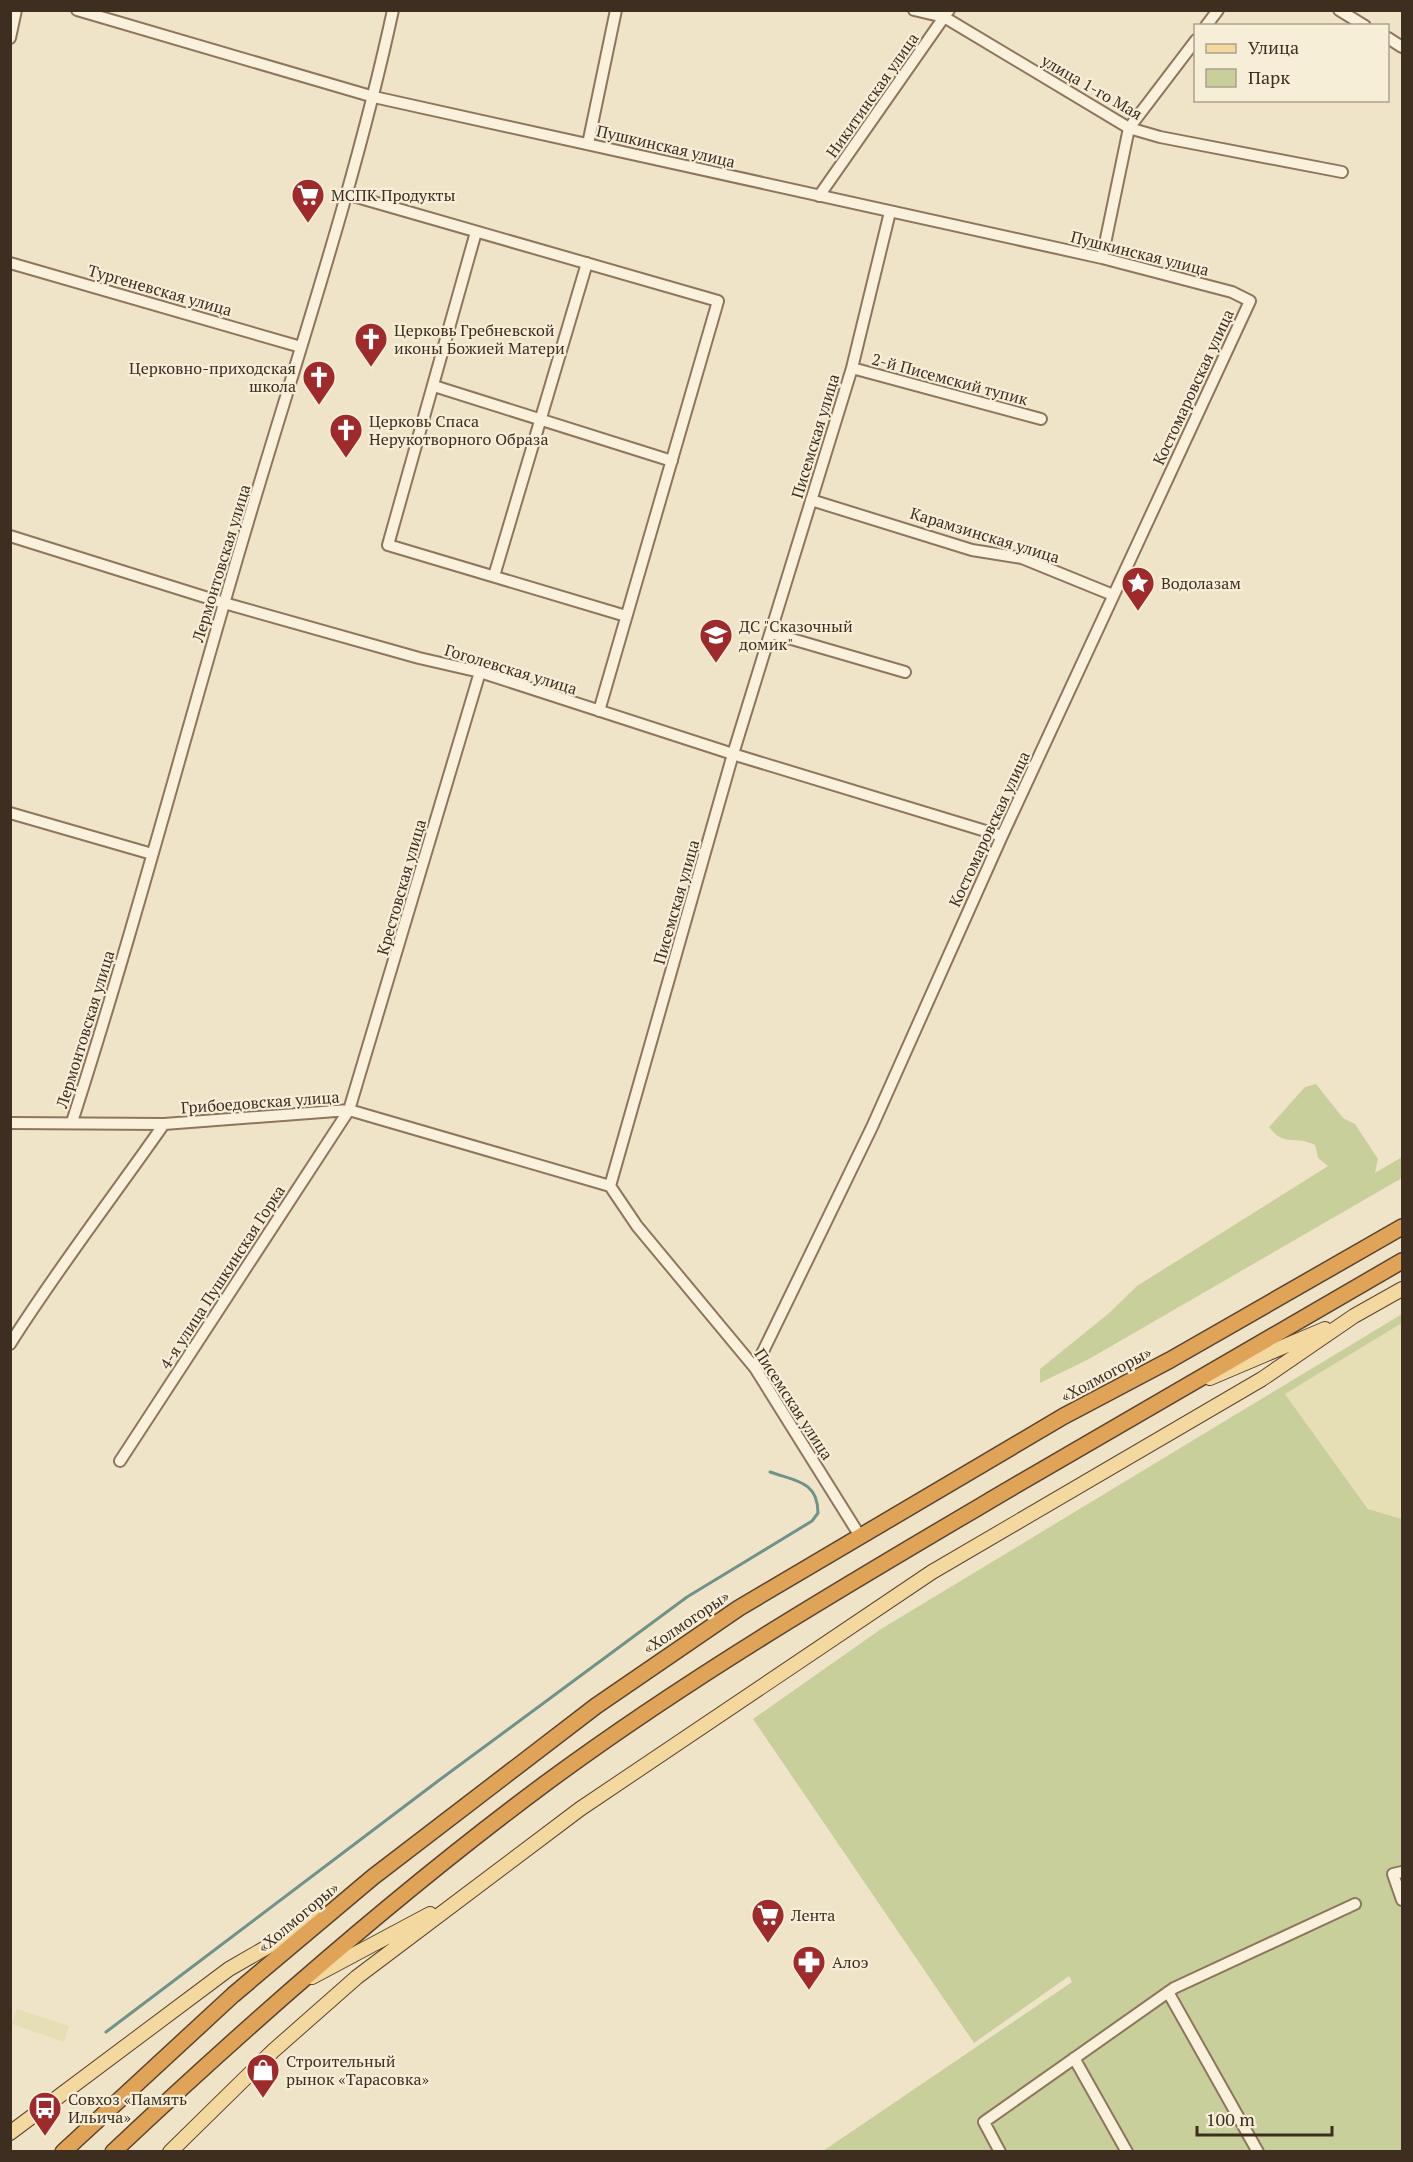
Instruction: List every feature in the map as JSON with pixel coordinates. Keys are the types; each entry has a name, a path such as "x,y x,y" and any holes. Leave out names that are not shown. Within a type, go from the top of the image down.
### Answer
{"highway":[{"name":"«Холмогоры»","path":"63,2151 233,1995 346,1900 527,1756 596,1706 739,1608 860,1536 1064,1416 1170,1360 1402,1227"},
{"path":"113,2151 395,1901 548,1783 683,1688 873,1568 1402,1260"}],"main road":[{"path":"170,2151 342,1989 580,1809 932,1572 1262,1379 1354,1316 1402,1289"},
{"path":"1167,1396 1354,1316"},
{"path":"300,1983 462,1897"},
{"path":"10,2133 229,1969 346,1900"}],"street":[{"path":"10,38 16,10"},
{"name":"Пушкинская улица","path":"77,10 374,97 1102,258 1232,292 1250,302"},
{"name":"Лермонтовская улица","path":"72,1122 224,603 302,347 374,97 393,10"},
{"path":"588,144 616,10"},
{"name":"улица 1-го Мая","path":"914,10 947,14 1129,128 1160,137 1342,172"},
{"path":"1208,24 1218,10"},
{"path":"1339,10 1362,24"},
{"name":"Никитинская улица","path":"819,196 947,14"},
{"path":"1102,258 1129,128 1194,43"},
{"path":"346,194 718,301 598,711"},
{"name":"Писемская улица","path":"860,1536 755,1368 637,1226 610,1186 611,1174 733,754 852,368 890,212"},
{"path":"476,232 388,545 626,616"},
{"name":"Тургеневская улица","path":"10,263 302,347"},
{"path":"494,576 587,263"},
{"name":"Костомаровская улица","path":"755,1368 872,1127 1002,836 1250,302"},
{"name":"2-й Писемский тупик","path":"852,368 1041,419"},
{"path":"434,386 672,461"},
{"name":"Карамзинская улица","path":"811,500 972,550 1022,558 1113,596"},
{"name":"Гоголевская улица","path":"10,536 224,603 419,658 480,672 733,754 1002,836"},
{"path":"771,633 905,672"},
{"name":"Крестовская улица","path":"349,1110 480,672"},
{"path":"10,813 152,854"},
{"name":"Грибоедовская улица","path":"10,1123 164,1124 349,1110 610,1186"},
{"name":"4-я улица Пушкинская Горка","path":"120,1461 349,1110"},
{"path":"10,1344 51,1279 110,1202 164,1124"},
{"path":"1402,1872 1392,1874 1402,1900"},
{"path":"1000,2151 984,2122 1168,1992 1355,1904"},
{"path":"1168,1992 1258,2151"},
{"path":"1074,2058 1126,2151"}],"shaded area":[{"path":"1402,1323 1402,1519 1369,1509 1285,1394"},
{"path":"17,2009 69,2026 64,2042 12,2024"}],"green space":[{"path":"1316,1084 1343,1118 1355,1124 1378,1159 1375,1173 1402,1157 1402,1178 1089,1359 1040,1383 1040,1369 1108,1314 1137,1286 1328,1166 1318,1158 1315,1145 1285,1139 1269,1127 1305,1087"},
{"path":"1402,1314 1402,1323 1285,1394 1368,1509 1402,1519 1402,2151 823,2151 1072,1982 1069,1976 974,2043 753,1719 881,1629"}],"waterway":[{"path":"106,2032 438,1781 687,1597 812,1521 818,1513 817,1502 809,1488 796,1480 770,1472"}],"place":[{"name":"МСПК Продукты","path":"308,224"},
{"name":"Церковь Гребневской иконы Божией Матери","path":"371,368"},
{"name":"Церковно-приходская школа","path":"319,406"},
{"name":"Церковь Спаса Нерукотворного Образа","path":"346,459"},
{"name":"Водолазам","path":"1138,612"},
{"name":"ДС \"Сказочный домик\"","path":"716,664"},
{"name":"Лента","path":"768,1944"},
{"name":"Алоэ","path":"809,1991"},
{"name":"Строительный рынок «Тарасовка»","path":"263,2099"},
{"name":"Совхоз «Память Ильича»","path":"45,2137"}]}
